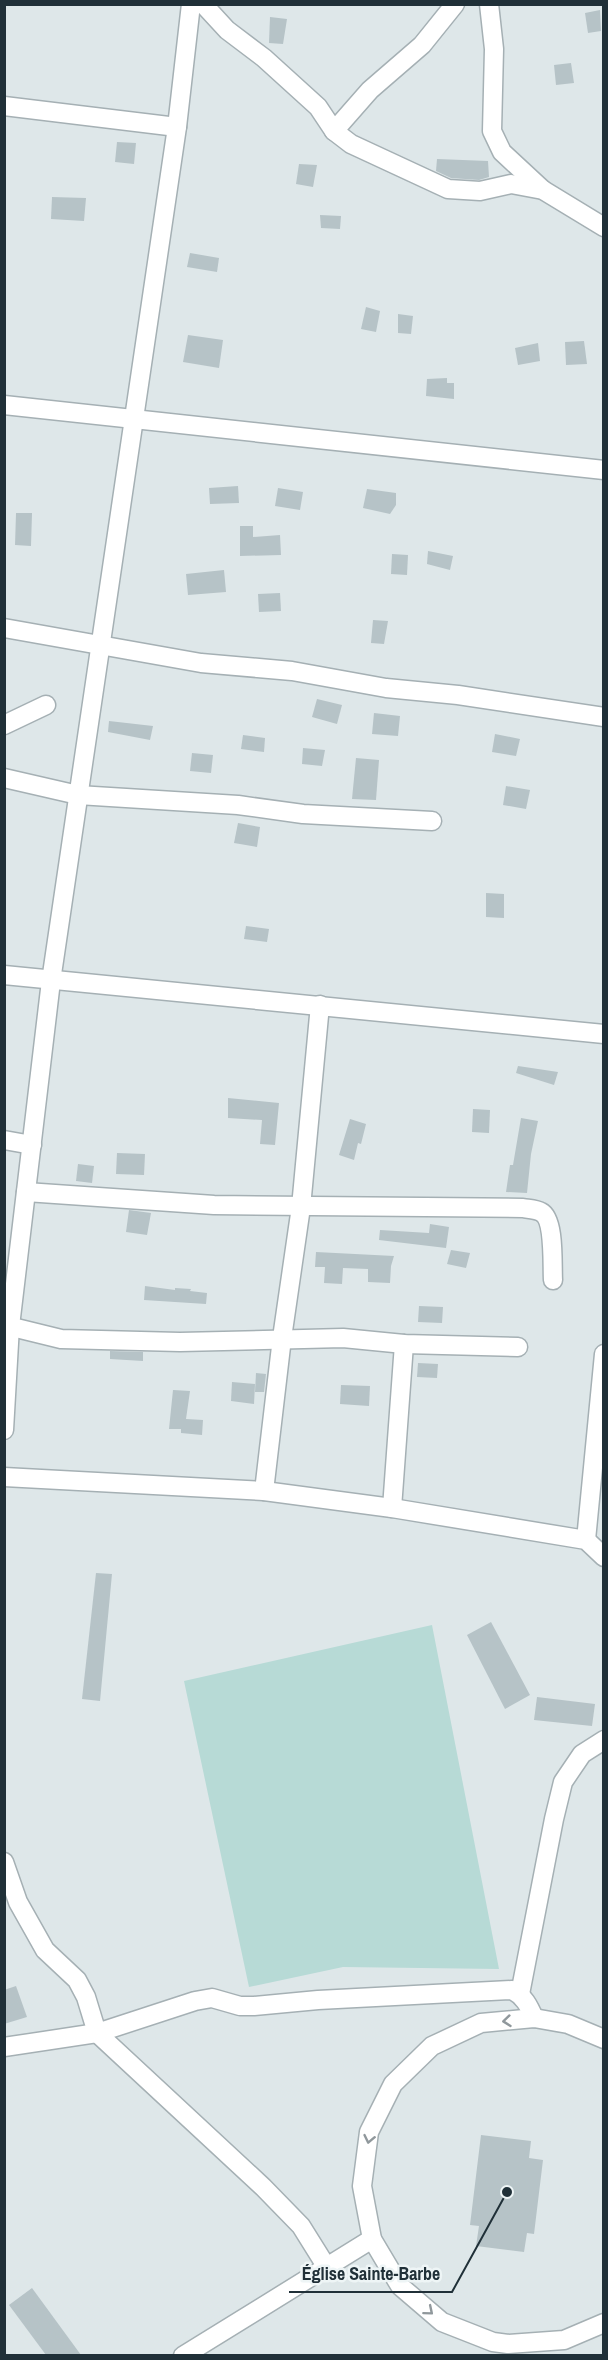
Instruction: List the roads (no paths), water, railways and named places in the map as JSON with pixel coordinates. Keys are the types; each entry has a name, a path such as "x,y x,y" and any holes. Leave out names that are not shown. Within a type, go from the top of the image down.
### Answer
{"street":[{"path":"4,1430 7,1325 26,1192 51,981 177,127 191,4"},
{"path":"203,4 227,30 264,58 318,107 334,131 351,144 448,189 480,191 511,184 543,190"},
{"path":"489,4 494,49 492,131 502,152 543,190 603,227"},
{"path":"334,131 370,90 422,45 448,8"},
{"path":"4,105 177,127"},
{"path":"4,405 603,470"},
{"path":"4,628 201,663 292,671 386,688 458,694 603,717"},
{"path":"4,725 46,705"},
{"path":"4,778 78,795 238,806 303,814 432,821"},
{"path":"4,975 603,1034"},
{"path":"264,1491 282,1338 301,1207 320,1005"},
{"path":"4,1140 32,1145"},
{"path":"26,1192 214,1205 523,1208 542,1212 548,1219 553,1280"},
{"path":"7,1325 61,1339 180,1342 343,1338 404,1344 518,1347"},
{"path":"392,1508 404,1344"},
{"path":"586,1540 603,1354"},
{"path":"4,1477 264,1491 392,1508 586,1540 603,1557"},
{"path":"520,1994 563,1782 582,1754 603,1740"},
{"path":"4,1862 18,1902 45,1950 77,1980 86,1997 97,2033 263,2187 301,2226 326,2266"},
{"path":"4,2047 97,2033 195,2001 212,1998 240,2006 254,2006 318,2000 512,1990 520,1994 529,2005 534,2018"},
{"path":"602,2036 568,2024 534,2018 480,2023 432,2046 393,2084 369,2132 362,2186 372,2239 400,2286 442,2322 502,2349 564,2340 603,2323"},
{"path":"183,2355 372,2239"}],"place":[{"name":"Église Sainte-Barbe","path":"507,2192"}]}
